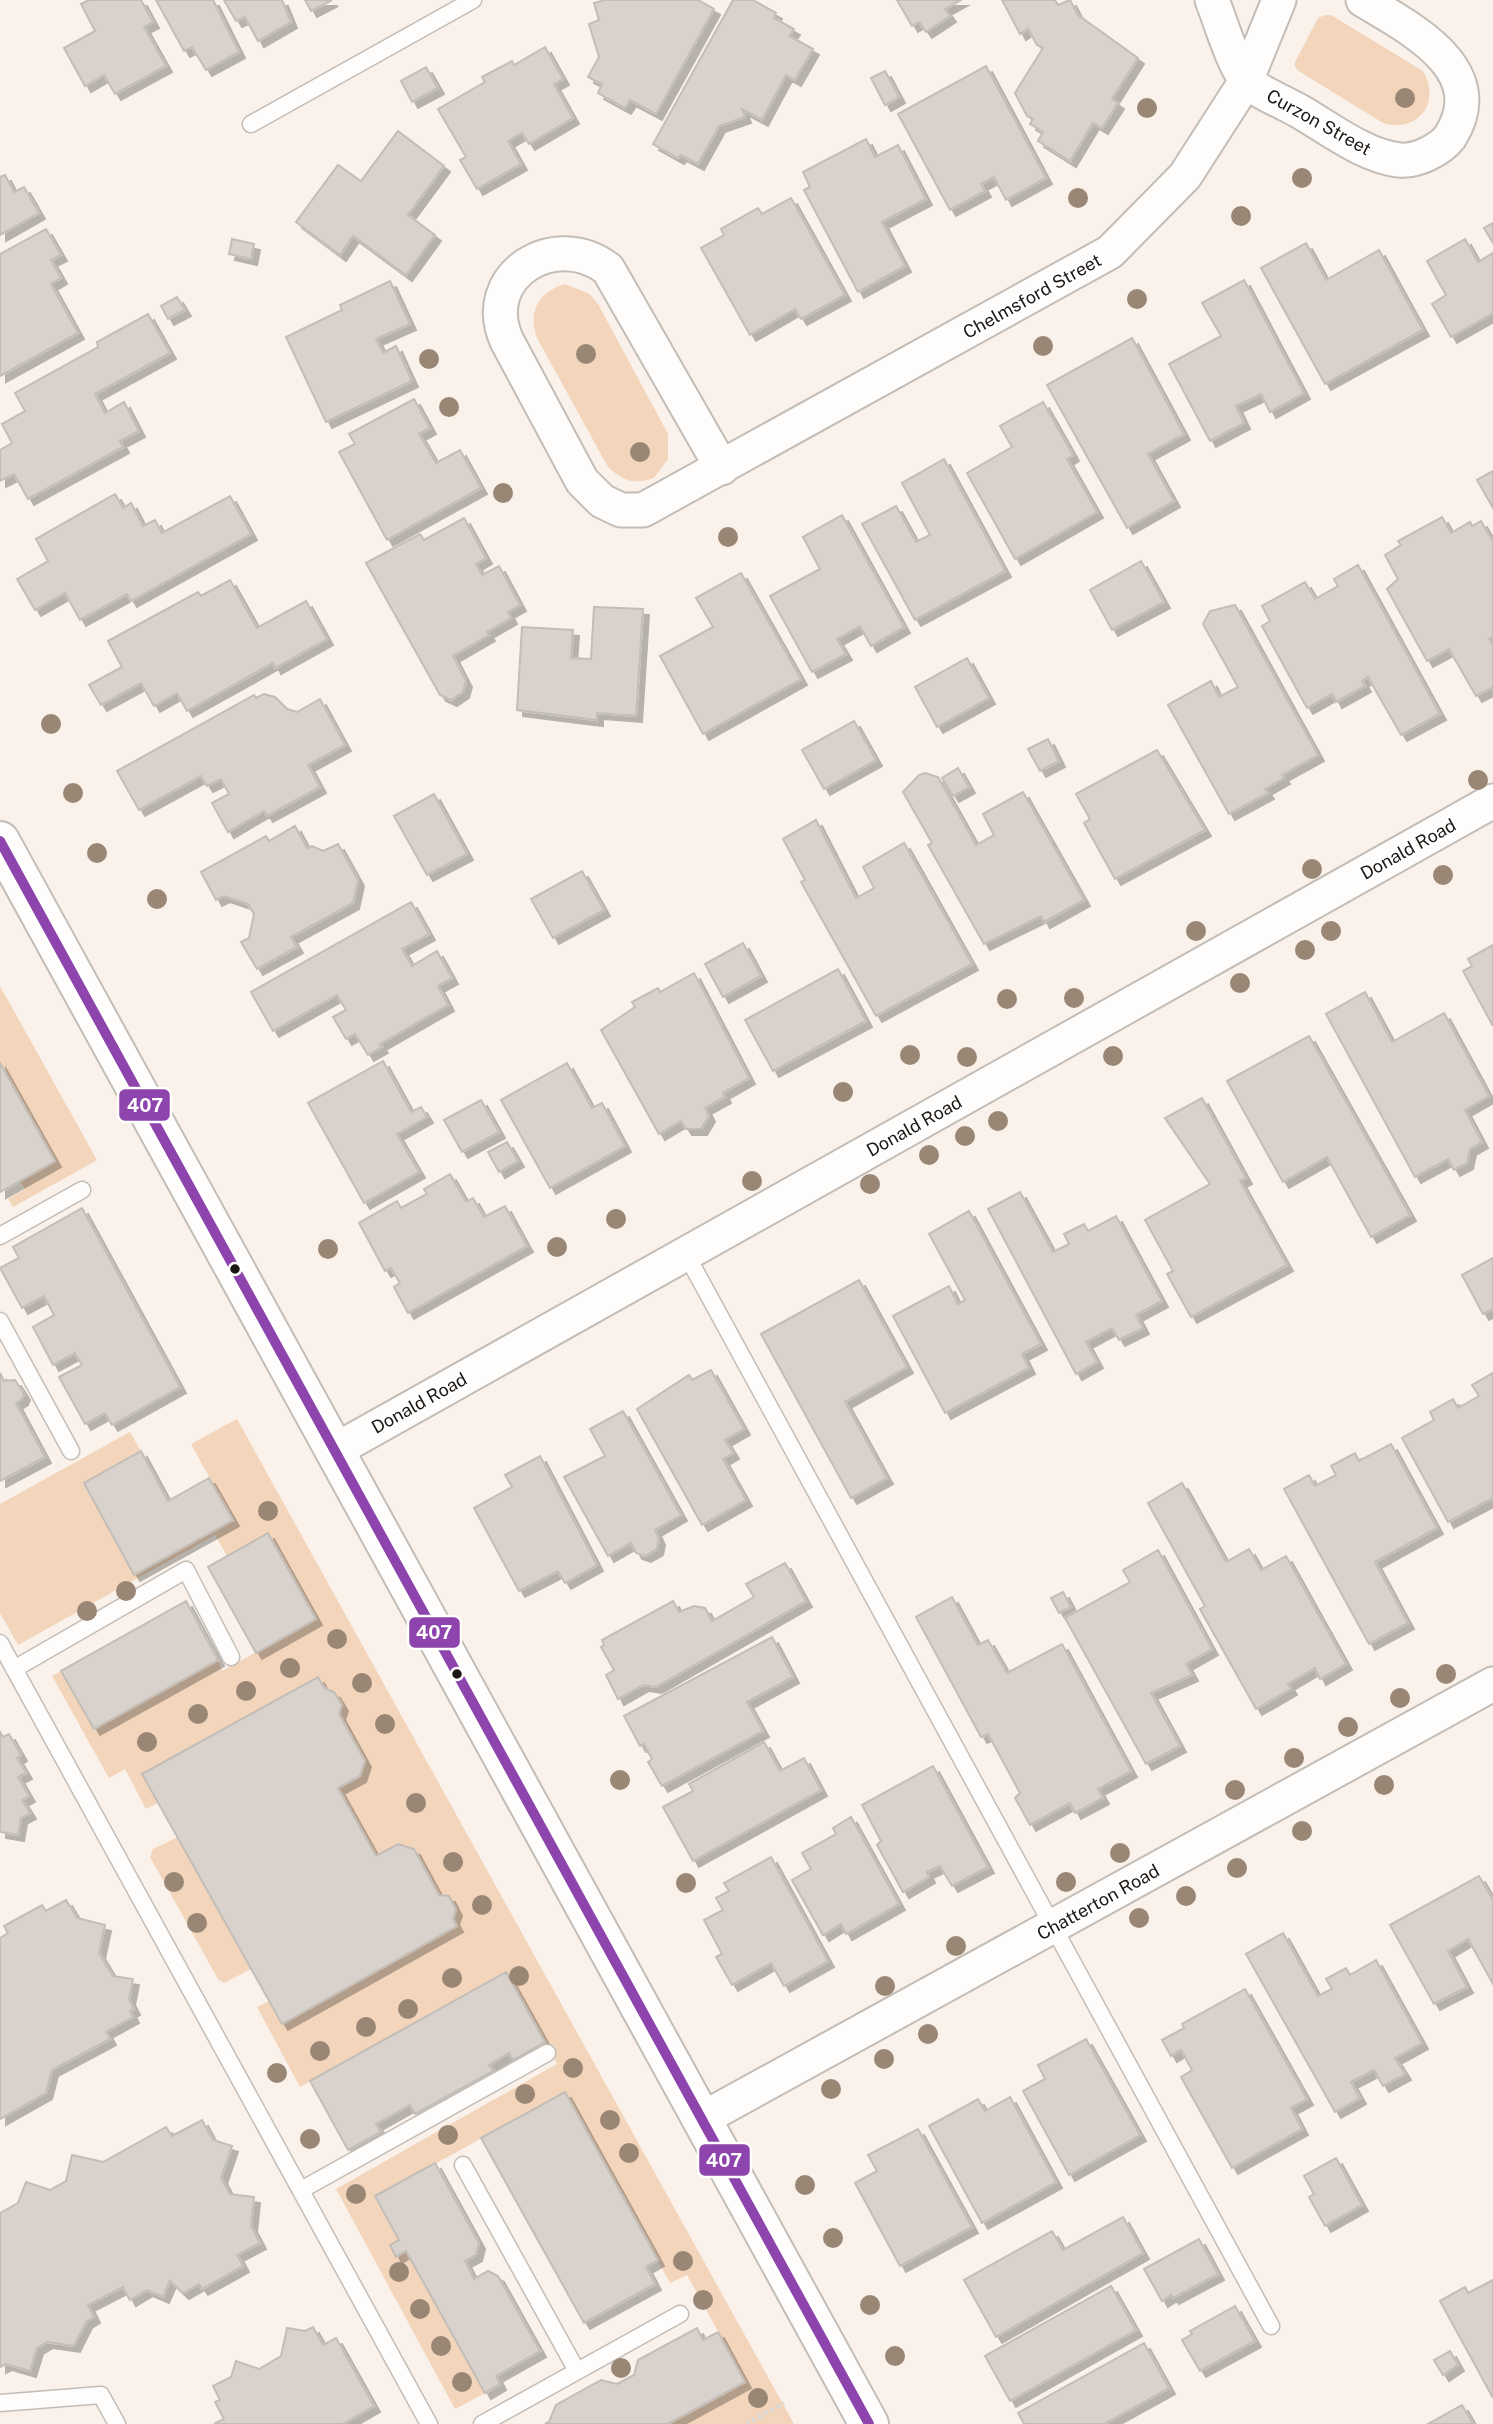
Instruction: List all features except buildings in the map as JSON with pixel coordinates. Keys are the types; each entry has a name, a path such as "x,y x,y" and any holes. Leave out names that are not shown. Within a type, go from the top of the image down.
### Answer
{"main road":[{"path":"0,841 869,2424"}],"street":[{"name":"Curzon Street","path":"1212,0 1246,81 1375,154 1401,161 1427,154 1444,144 1458,127 1465,106 1464,85 1457,66 1443,48 1363,0"},
{"name":"Chelmsford Street","path":"722,468 608,269 595,259 578,253 555,254 534,261 517,272 504,289 498,308 500,326 582,481 602,501 621,510 643,510 722,468 1110,252 1185,176 1246,81 1279,0"},
{"name":"Donald Road","path":"334,1451 1493,801"},
{"name":"Chatterton Road","path":"702,2119 1493,1684"}],"lane":[{"path":"251,124 473,0"},
{"path":"0,1236 82,1190"},
{"path":"686,1254 1271,2326"},
{"path":"0,1321 71,1451"},
{"path":"14,1669 186,1570 231,1657"},
{"path":"0,1643 429,2424"},
{"path":"301,2190 547,2053"},
{"path":"463,2165 577,2371"},
{"path":"482,2424 680,2314"},
{"path":"0,2403 101,2395 117,2424"}],"path":[{"path":"746,2424 784,2403"}],"shaded area":[{"path":"1331,15 1423,71 1430,94 1428,104 1416,120 1395,125 1383,123 1297,70 1294,64 1318,18"},
{"path":"565,284 590,294 598,304 668,434 668,459 654,478 629,480 608,467 537,338 534,320 538,304 548,292"},
{"path":"0,986 97,1160 13,1207 8,1199 25,1189 20,1181 55,1161 0,1063"},
{"path":"237,1419 794,2424 668,2424 745,2381 687,2275 670,2283 565,2092 375,2197 399,2240 390,2245 396,2256 406,2251 485,2393 455,2409 336,2189 557,2064 506,1973 300,2087 257,2007 269,2001 282,2024 453,1919 456,1910 449,1896 439,1895 414,1849 398,1844 376,1856 338,1788 360,1776 365,1761 339,1714 342,1705 317,1677 143,1774 158,1803 146,1809 125,1769 109,1778 52,1676 61,1671 94,1729 218,1660 222,1671 316,1619 269,1534 227,1556 215,1535 18,1645 0,1613 0,1504 130,1432 141,1451 84,1483 135,1575 233,1520 191,1444"},
{"path":"178,1837 251,1969 224,1983 218,1979 150,1857 153,1849"}],"transit line":[{"name":"407","path":"0,841 869,2424"}]}
